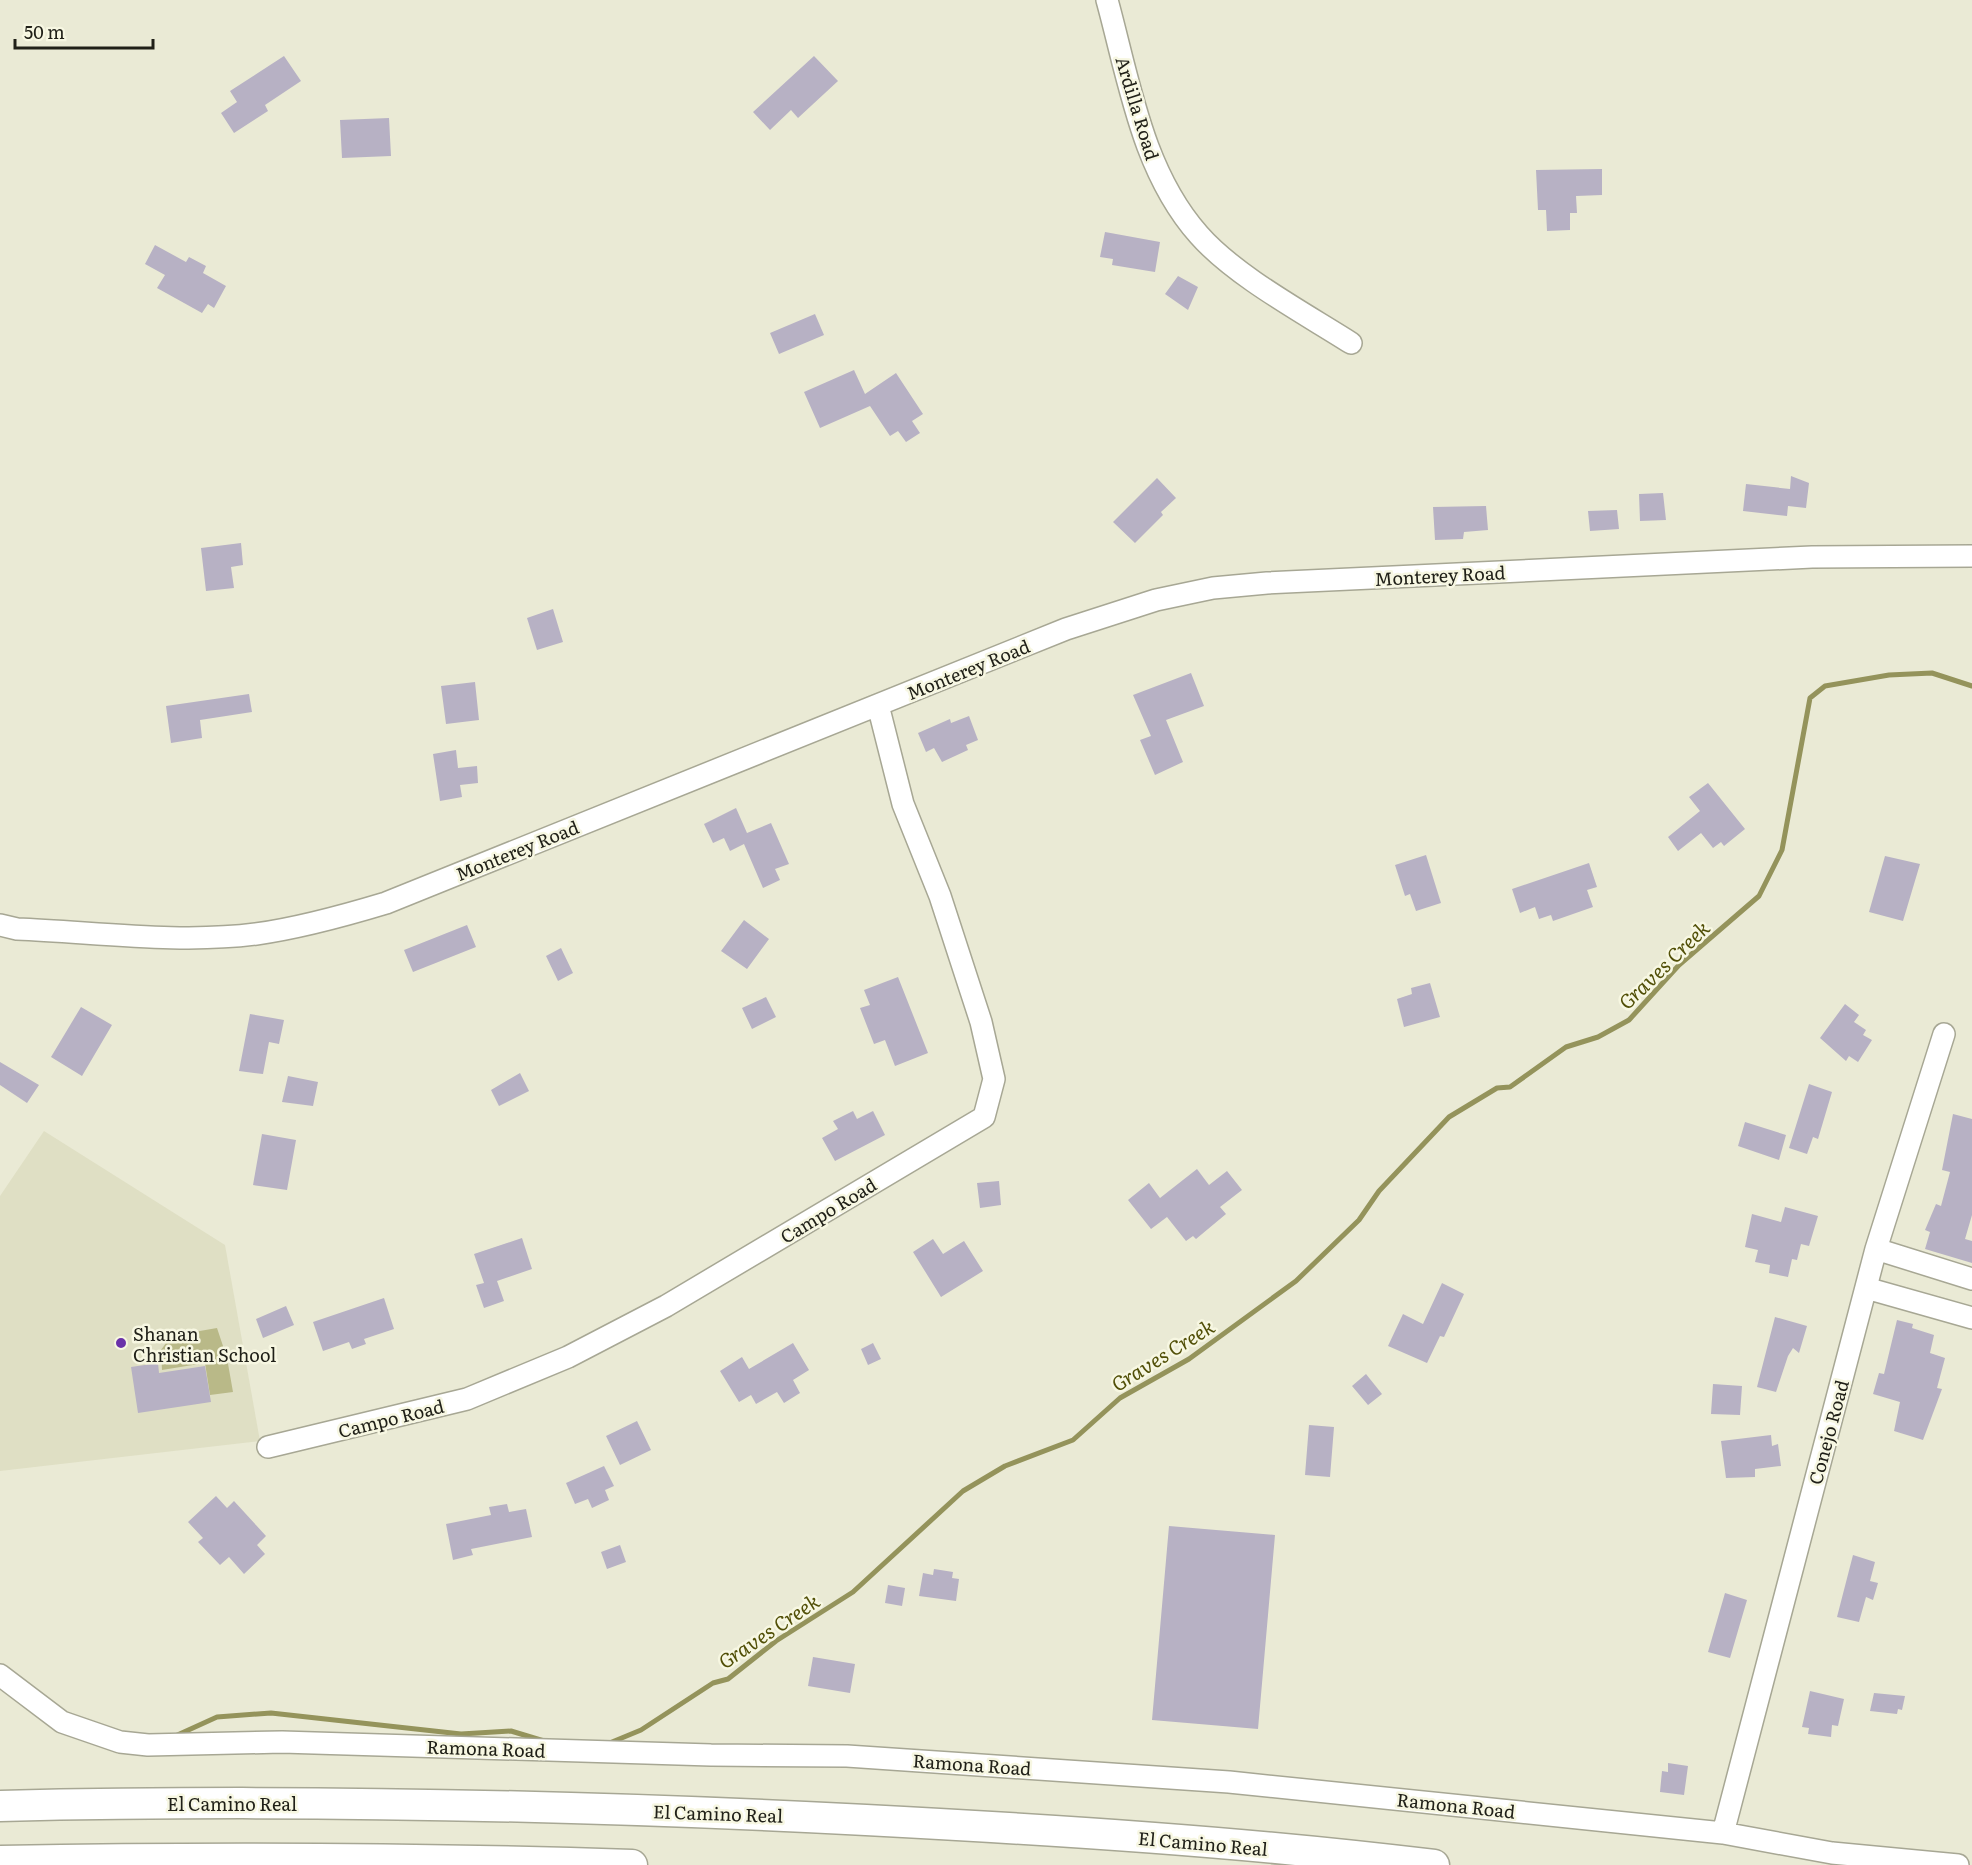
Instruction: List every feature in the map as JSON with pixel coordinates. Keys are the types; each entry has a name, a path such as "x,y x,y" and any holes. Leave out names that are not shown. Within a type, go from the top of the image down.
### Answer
{"highway":[{"name":"El Camino Real","path":"0,1806 161,1802 485,1804 729,1813 1085,1833 1434,1865"},
{"path":"0,1862 190,1858 484,1860 632,1865"}],"street":[{"name":"Ardilla Road","path":"1107,0 1148,148 1178,208 1199,236 1224,258 1351,343"},
{"name":"Monterey Road","path":"0,925 17,929 209,937 255,934 339,918 386,903 1115,611 1213,588 1800,558 1972,556"},
{"name":"Campo Road","path":"268,1447 466,1399 568,1357 666,1306 984,1117 994,1079 981,1022 940,896 903,804 878,705"},
{"name":"Conejo Road","path":"1723,1833 1876,1249 1944,1034"},
{"path":"1876,1249 1972,1279"},
{"path":"1866,1288 1972,1318"},
{"name":"Ramona Road","path":"0,1675 62,1722 120,1742 148,1745 282,1742 711,1755 847,1756 1229,1782 1723,1833 1832,1853 1958,1865"}],"shaded area":[{"name":"Shanan Christian School","path":"44,1131 225,1245 260,1441 0,1471 0,1196"}],"green space":[{"path":"217,1328 227,1358 233,1392 210,1395 205,1363 162,1370 161,1350 171,1336"}],"building":[{"path":"284,56 301,81 265,105 268,111 234,133 221,113 237,102 230,91"},
{"path":"814,56 838,81 798,118 791,110 770,130 753,112"},
{"path":"389,118 391,156 342,158 340,120"},
{"path":"1602,169 1602,195 1576,196 1577,213 1570,213 1570,230 1547,231 1546,210 1538,210 1536,170"},
{"path":"1105,232 1160,242 1155,272 1112,265 1113,259 1100,257"},
{"path":"155,245 186,262 189,257 206,266 203,273 226,286 214,308 208,304 202,313 157,288 165,275 145,264"},
{"path":"1178,276 1198,287 1188,310 1165,294"},
{"path":"815,314 824,335 779,354 770,333"},
{"path":"854,370 865,394 896,373 923,414 912,421 920,433 906,442 898,431 890,436 870,406 820,428 804,392"},
{"path":"1791,476 1809,483 1806,508 1788,506 1787,516 1743,511 1746,484 1790,489"},
{"path":"1157,478 1176,498 1161,512 1163,515 1135,543 1113,522"},
{"path":"1663,493 1666,520 1640,521 1639,494"},
{"path":"1486,506 1488,530 1464,532 1463,539 1435,540 1433,507"},
{"path":"1617,510 1619,529 1590,531 1588,511"},
{"path":"241,543 243,565 231,567 234,588 206,591 201,548"},
{"path":"553,609 563,642 537,650 527,618"},
{"path":"1191,673 1204,706 1166,720 1183,762 1155,775 1140,740 1151,736 1133,695"},
{"path":"475,682 479,720 446,724 441,686"},
{"path":"249,694 252,712 200,720 202,738 171,743 166,706"},
{"path":"969,716 978,740 966,745 968,750 942,762 934,748 926,752 918,733 950,719 951,723"},
{"path":"456,750 458,768 477,766 478,783 460,785 462,797 440,801 433,754"},
{"path":"1708,783 1745,829 1724,846 1721,842 1713,848 1701,833 1678,851 1668,837 1700,811 1689,797"},
{"path":"736,808 747,833 771,823 789,864 775,869 780,880 763,888 744,844 730,851 724,838 713,843 704,824"},
{"path":"1426,855 1441,903 1416,911 1410,894 1405,896 1395,865"},
{"path":"1885,856 1920,864 1903,921 1869,912"},
{"path":"1589,863 1597,887 1587,890 1593,907 1553,921 1551,915 1539,919 1535,907 1520,913 1512,889"},
{"path":"744,920 769,939 747,969 721,951"},
{"path":"467,925 476,947 413,972 404,950"},
{"path":"561,948 573,973 558,981 546,956"},
{"path":"898,977 928,1053 895,1066 885,1040 874,1044 860,1008 870,1005 864,990"},
{"path":"1430,983 1440,1017 1404,1027 1397,999 1412,994 1411,988"},
{"path":"766,997 776,1017 752,1029 742,1008"},
{"path":"1845,1004 1859,1015 1854,1022 1866,1030 1863,1035 1872,1040 1858,1062 1849,1056 1846,1061 1820,1038"},
{"path":"81,1007 112,1025 82,1076 51,1057"},
{"path":"250,1014 284,1020 279,1044 269,1042 263,1074 239,1071"},
{"path":"0,1062 39,1085 27,1103 0,1085"},
{"path":"520,1073 529,1091 499,1106 491,1090"},
{"path":"288,1076 318,1082 313,1106 282,1102"},
{"path":"1809,1084 1832,1092 1818,1139 1813,1137 1807,1154 1789,1148"},
{"path":"853,1111 857,1119 873,1111 885,1135 835,1161 822,1138 838,1129 833,1121"},
{"path":"1953,1114 1972,1119 1972,1215 1965,1239 1972,1241 1972,1263 1925,1249 1930,1232 1925,1230 1936,1204 1941,1206 1950,1172 1942,1170"},
{"path":"1745,1122 1786,1135 1779,1160 1738,1146"},
{"path":"262,1134 296,1140 287,1190 253,1185"},
{"path":"1197,1169 1209,1185 1227,1171 1242,1190 1220,1207 1226,1214 1196,1239 1193,1236 1186,1241 1167,1217 1151,1229 1128,1200 1149,1183 1160,1198"},
{"path":"999,1181 1001,1205 980,1208 977,1183"},
{"path":"1785,1207 1818,1216 1809,1246 1801,1244 1797,1260 1792,1259 1788,1277 1769,1273 1770,1265 1755,1262 1758,1250 1745,1247 1752,1214 1781,1222"},
{"path":"522,1238 532,1269 497,1281 504,1301 484,1308 476,1285 484,1283 474,1254"},
{"path":"933,1239 943,1254 964,1241 983,1271 941,1297 913,1252"},
{"path":"1442,1283 1464,1294 1444,1337 1440,1336 1427,1363 1388,1346 1403,1314 1423,1324"},
{"path":"384,1298 394,1329 364,1339 366,1344 352,1349 349,1342 323,1351 313,1322"},
{"path":"286,1306 294,1325 263,1338 256,1319"},
{"path":"1775,1317 1807,1326 1799,1353 1793,1348 1788,1356 1776,1392 1757,1387"},
{"path":"1897,1320 1913,1324 1912,1328 1934,1335 1930,1353 1945,1358 1937,1388 1942,1389 1923,1440 1894,1431 1900,1402 1873,1394 1879,1373 1884,1374"},
{"path":"793,1343 809,1370 793,1380 800,1393 784,1403 777,1392 756,1404 751,1395 739,1402 720,1371 742,1357 749,1369"},
{"path":"873,1343 881,1359 868,1365 861,1349"},
{"path":"158,1363 159,1373 205,1366 211,1402 138,1413 131,1367"},
{"path":"1366,1374 1382,1394 1368,1405 1352,1386"},
{"path":"1713,1384 1742,1386 1740,1415 1711,1414"},
{"path":"637,1421 651,1450 620,1465 606,1436"},
{"path":"1309,1425 1334,1427 1330,1477 1305,1475"},
{"path":"1771,1435 1772,1446 1778,1444 1781,1466 1755,1469 1755,1477 1726,1478 1721,1441"},
{"path":"604,1466 614,1486 605,1490 609,1500 592,1508 588,1499 575,1504 566,1483"},
{"path":"216,1496 227,1508 234,1501 266,1536 257,1545 265,1554 244,1574 229,1557 220,1565 198,1542 203,1538 188,1522"},
{"path":"507,1504 509,1512 526,1509 532,1537 471,1549 473,1555 453,1560 446,1524 491,1515 489,1507"},
{"path":"1169,1526 1275,1535 1258,1729 1152,1720"},
{"path":"620,1545 626,1562 607,1569 601,1552"},
{"path":"1853,1555 1875,1562 1870,1581 1878,1583 1873,1600 1866,1597 1859,1622 1837,1617"},
{"path":"934,1569 953,1572 952,1578 959,1579 956,1601 919,1596 923,1573 933,1575"},
{"path":"888,1585 905,1588 902,1606 885,1603"},
{"path":"1725,1593 1747,1600 1730,1658 1708,1652"},
{"path":"813,1657 855,1664 850,1693 808,1686"},
{"path":"1810,1691 1844,1699 1838,1726 1832,1725 1831,1737 1808,1734 1809,1728 1802,1727"},
{"path":"1874,1693 1905,1696 1902,1710 1898,1709 1897,1714 1870,1711"},
{"path":"1668,1763 1688,1766 1684,1795 1660,1792 1662,1771 1668,1772"}],"waterway":[{"name":"Graves Creek","path":"612,1742 641,1730 713,1683 728,1679 776,1641 853,1592 963,1491 1005,1466 1073,1440 1120,1398 1189,1359 1296,1281 1359,1220 1379,1191 1449,1117 1497,1088 1510,1087 1566,1047 1598,1037 1629,1020 1679,965 1759,896 1782,850 1810,698 1825,686 1889,675 1932,673 1972,686"},
{"name":"Graves Creek","path":"173,1737 217,1717 271,1713 461,1734 511,1731 544,1741"}],"place":[{"name":"Shanan Christian School","path":"121,1343"}]}
